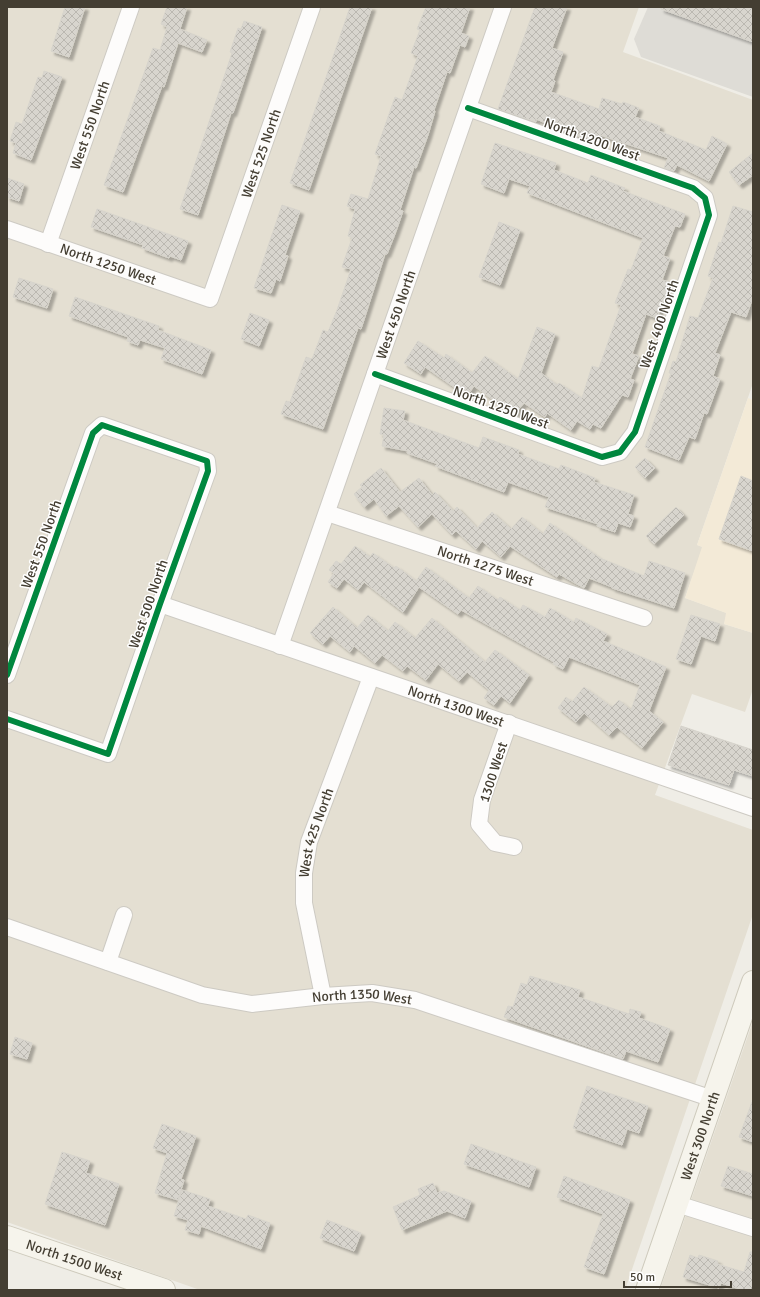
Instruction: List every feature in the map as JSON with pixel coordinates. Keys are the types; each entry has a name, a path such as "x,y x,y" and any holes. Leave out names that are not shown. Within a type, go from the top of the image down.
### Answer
{"main road":[{"name":"West 300 North","path":"647,1290 753,982"},
{"name":"North 1500 West","path":"7,1237 158,1289"}],"street":[{"name":"West 550 North","path":"48,244 131,7"},
{"name":"West 525 North","path":"210,299 312,7"},
{"name":"West 450 North","path":"280,646 503,7"},
{"name":"North 1200 West","path":"468,108 693,188 705,198"},
{"name":"West 400 North","path":"620,452 635,432 709,215 705,198"},
{"name":"North 1250 West","path":"7,229 210,299"},
{"name":"North 1250 West","path":"375,374 602,457 620,452"},
{"name":"West 550 North","path":"7,675 93,433 102,425 207,461"},
{"name":"West 500 North","path":"7,719 108,754 208,472 207,461"},
{"name":"North 1275 West","path":"327,513 644,618"},
{"name":"North 1300 West","path":"160,604 753,808"},
{"name":"West 425 North","path":"322,996 304,903 304,873 309,842 370,677"},
{"name":"1300 West","path":"509,723 482,800 479,824 494,843 514,847"},
{"path":"108,962 124,915"},
{"name":"North 1350 West","path":"7,927 202,995 252,1004 322,996 372,993 415,1000 713,1099"},
{"path":"677,1204 753,1228"}],"shaded area":[{"path":"7,7 639,7 623,52 753,100 753,383 697,545 703,547 685,598 727,613 724,624 753,633 753,689 745,712 692,694 655,795 753,830 753,914 625,1290 200,1290 7,1222"},
{"path":"648,7 660,7 753,42 753,97 641,57 634,39"},
{"path":"748,398 753,400 753,633 724,624 726,613 685,598 702,547 697,545"},
{"path":"753,1021 753,1290 660,1290"}],"building":[{"path":"65,7 85,7 69,57 51,51"},
{"path":"167,7 187,7 180,29 207,40 202,52 178,43 164,87 162,86 123,192 104,185 153,48 160,50 167,27 161,24"},
{"path":"350,7 372,7 309,190 290,183"},
{"path":"426,7 470,7 461,33 469,36 465,47 460,45 450,73 447,72 434,110 435,111 428,135 416,168 414,167 400,210 403,211 387,254 385,254 361,329 358,328 323,429 281,414 286,401 290,402 306,357 312,359 323,330 328,332 337,310 351,269 342,267 352,238 348,236 355,209 347,206 351,194 368,199 381,156 375,154 395,97 402,100 418,56 411,53 420,30 417,29"},
{"path":"535,7 567,7 552,48 563,52 553,80 555,81 551,92 599,109 602,98 622,104 623,102 639,108 635,117 660,126 659,131 706,150 712,136 727,144 709,181 677,165 674,171 664,168 668,158 600,135 597,144 536,119 536,122 498,109"},
{"path":"661,7 753,7 753,42 661,9"},
{"path":"244,21 262,27 233,113 231,113 198,215 180,209 232,53 230,52 238,28 241,29"},
{"path":"44,71 62,77 31,160 13,153 16,143 10,141 16,122 22,124 38,77 42,78"},
{"path":"495,143 556,163 554,170 588,183 591,175 625,188 623,191 685,214 680,227 675,226 663,256 670,258 662,280 670,282 657,318 646,314 632,354 639,356 630,379 634,380 628,397 622,395 601,428 593,424 590,429 577,421 571,430 547,413 545,417 524,403 514,415 474,386 467,396 425,367 421,374 404,363 418,341 444,358 446,354 472,373 485,356 518,379 537,327 555,334 541,373 557,385 559,383 582,398 592,366 599,368 621,305 615,303 628,269 631,270 643,238 527,193 530,186 509,179 504,193 481,184"},
{"path":"753,153 753,175 739,185 729,172"},
{"path":"7,178 24,184 19,201 7,197"},
{"path":"282,205 300,211 285,255 288,256 280,281 276,279 271,293 254,288"},
{"path":"733,206 753,212 753,297 746,317 731,312 715,353 720,355 713,376 720,379 707,414 704,413 695,439 689,437 679,460 645,447 671,373 669,373 673,361 676,362 690,316 698,318 713,278 708,276"},
{"path":"97,209 188,241 181,260 170,256 169,258 142,248 143,245 91,227"},
{"path":"499,222 520,230 500,285 479,277"},
{"path":"19,278 53,289 47,308 13,297"},
{"path":"75,297 159,326 158,330 211,350 202,374 161,359 165,348 140,340 138,345 127,341 128,337 69,316"},
{"path":"250,313 269,320 259,346 241,339"},
{"path":"384,408 405,411 403,420 479,448 483,437 519,450 518,454 559,469 561,465 595,478 594,482 634,495 628,514 634,516 630,527 618,523 615,532 597,526 598,524 545,507 549,497 508,482 504,492 435,466 438,464 407,453 408,451 382,446 384,435 380,434"},
{"path":"645,458 655,468 645,478 635,467"},
{"path":"381,468 400,492 419,478 432,495 435,492 453,511 457,507 477,528 492,512 511,529 522,517 543,534 550,523 600,558 644,576 649,561 685,573 674,608 612,588 589,578 584,588 559,574 557,577 510,546 501,557 482,541 476,549 456,531 452,535 432,514 418,527 399,506 386,516 374,499 364,507 354,494 362,487 360,485"},
{"path":"741,476 753,481 753,551 719,539"},
{"path":"676,507 684,515 654,544 646,536"},
{"path":"355,546 370,557 373,553 394,568 396,566 416,581 426,567 469,598 478,586 498,600 500,597 520,610 523,605 545,617 550,608 574,622 576,618 607,634 603,641 666,667 649,711 663,722 642,748 617,727 609,735 584,713 576,722 558,708 566,697 572,702 584,687 612,707 619,700 631,710 640,685 569,657 563,669 553,664 554,662 461,610 458,614 419,587 403,612 364,582 358,590 344,579 337,588 328,582 334,573 329,570 336,561 341,564"},
{"path":"333,607 357,628 368,615 388,631 395,622 415,638 432,618 485,662 495,650 529,675 510,703 501,696 494,705 484,698 489,690 467,672 459,681 438,664 426,680 407,666 403,671 382,655 375,663 354,646 350,652 330,636 323,644 310,633"},
{"path":"691,615 720,624 715,641 701,636 691,664 676,659"},
{"path":"681,726 753,750 753,776 734,770 729,785 668,765"},
{"path":"530,976 580,990 578,997 629,1014 630,1009 641,1012 639,1018 670,1029 658,1062 626,1051 623,1059 504,1017 508,1006 513,1007 521,983 527,985"},
{"path":"15,1037 32,1043 27,1059 10,1054"},
{"path":"587,1086 648,1106 639,1133 627,1129 622,1145 573,1128"},
{"path":"753,1102 753,1142 739,1137"},
{"path":"162,1124 196,1136 181,1179 184,1180 178,1200 155,1193 167,1153 153,1148"},
{"path":"471,1144 536,1167 529,1187 464,1164"},
{"path":"62,1152 90,1161 86,1173 119,1184 105,1225 45,1204"},
{"path":"728,1166 753,1174 753,1196 721,1186"},
{"path":"564,1176 630,1200 604,1274 584,1267 603,1214 557,1197"},
{"path":"433,1183 437,1193 444,1191 471,1201 465,1218 447,1211 402,1230 393,1207 420,1195 418,1189"},
{"path":"182,1190 210,1199 208,1206 246,1219 248,1215 270,1223 261,1249 201,1226 199,1234 185,1230 188,1220 174,1216"},
{"path":"327,1220 361,1233 354,1251 320,1238"},
{"path":"750,1252 753,1252 753,1290 743,1290 721,1283 719,1288 683,1277 690,1255 698,1258 699,1255 718,1261 717,1264 744,1272"}],"cycle path":[{"path":"375,374 602,457 620,452 635,432 709,215 705,198 693,188 468,108"},
{"path":"7,675 93,433 102,425 207,461 208,471 108,754 7,719"}]}
